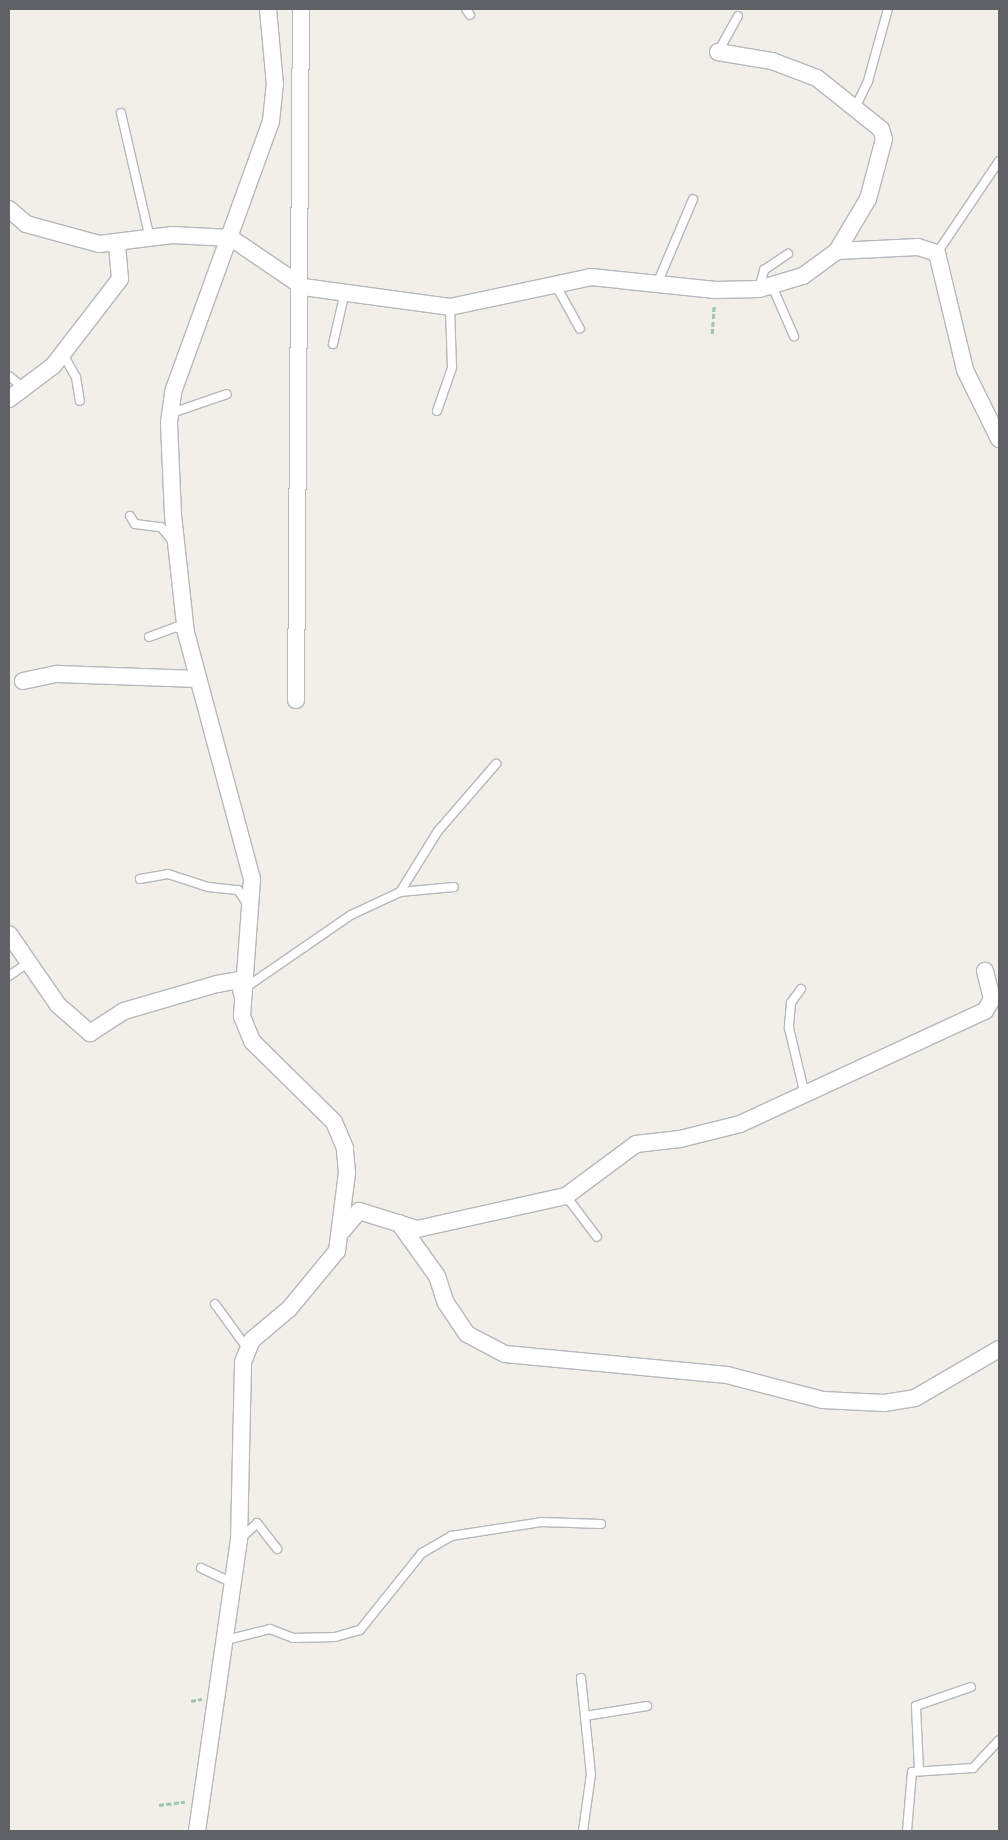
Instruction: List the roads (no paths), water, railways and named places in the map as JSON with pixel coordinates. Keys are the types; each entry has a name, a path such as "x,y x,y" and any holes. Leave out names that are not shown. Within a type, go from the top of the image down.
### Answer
{"street":[{"path":"197,1831 239,1541 245,1425 242,1374 247,1348 315,1281 337,1251 343,1230 347,1173 340,1133 318,1104 252,1041 242,1016 251,909 248,858 229,805 186,633 175,546 169,414 173,392 231,238 274,106 268,9"},
{"path":"296,700 302,287 301,9"},
{"path":"9,211 38,228 117,245 172,235 231,238 302,287 344,296 450,307 554,283 591,277 715,290 765,287 813,271 837,251 868,199 884,139 880,129 833,87 795,68 718,52"},
{"path":"9,399 25,389 63,354 120,279 117,245"},
{"path":"837,251 929,251 964,370 999,439"},
{"path":"23,681 57,674 198,679"},
{"path":"9,934 26,964 58,1006 90,1032 124,1011 222,983 239,980 243,993"},
{"path":"343,1230 359,1211 417,1229 566,1196 636,1144 722,1131 804,1091 985,1011 992,999 986,972"},
{"path":"399,1223 438,1276 446,1303 467,1334 505,1354 727,1375 823,1400 884,1404 915,1398 999,1349"}],"lane":[{"path":"856,106 868,81 888,9"},
{"path":"718,52 738,16"},
{"path":"121,113 150,239"},
{"path":"929,251 999,161"},
{"path":"657,284 693,199"},
{"path":"788,254 764,270 765,287 794,336"},
{"path":"554,283 580,329"},
{"path":"333,344 344,296"},
{"path":"437,411 452,368 450,307"},
{"path":"63,354 76,377 80,401"},
{"path":"9,376 25,389"},
{"path":"169,414 227,394"},
{"path":"130,516 134,524 161,527 175,546"},
{"path":"150,638 176,627 186,633"},
{"path":"400,892 438,831 496,764"},
{"path":"140,879 168,874 208,887 238,890 251,909"},
{"path":"243,993 351,915 400,892 454,888"},
{"path":"9,976 26,964"},
{"path":"801,989 791,1003 789,1028 804,1091"},
{"path":"566,1196 597,1237"},
{"path":"215,1304 247,1348"},
{"path":"226,1640 270,1629 293,1638 335,1638 360,1630 422,1553 450,1536 540,1522 601,1524"},
{"path":"239,1541 257,1523 277,1549"},
{"path":"201,1568 233,1583"},
{"path":"581,1678 591,1774 583,1831"},
{"path":"919,1770 916,1706 971,1687"},
{"path":"585,1716 647,1706"},
{"path":"907,1831 909,1778 919,1770 973,1768 999,1740"}]}
